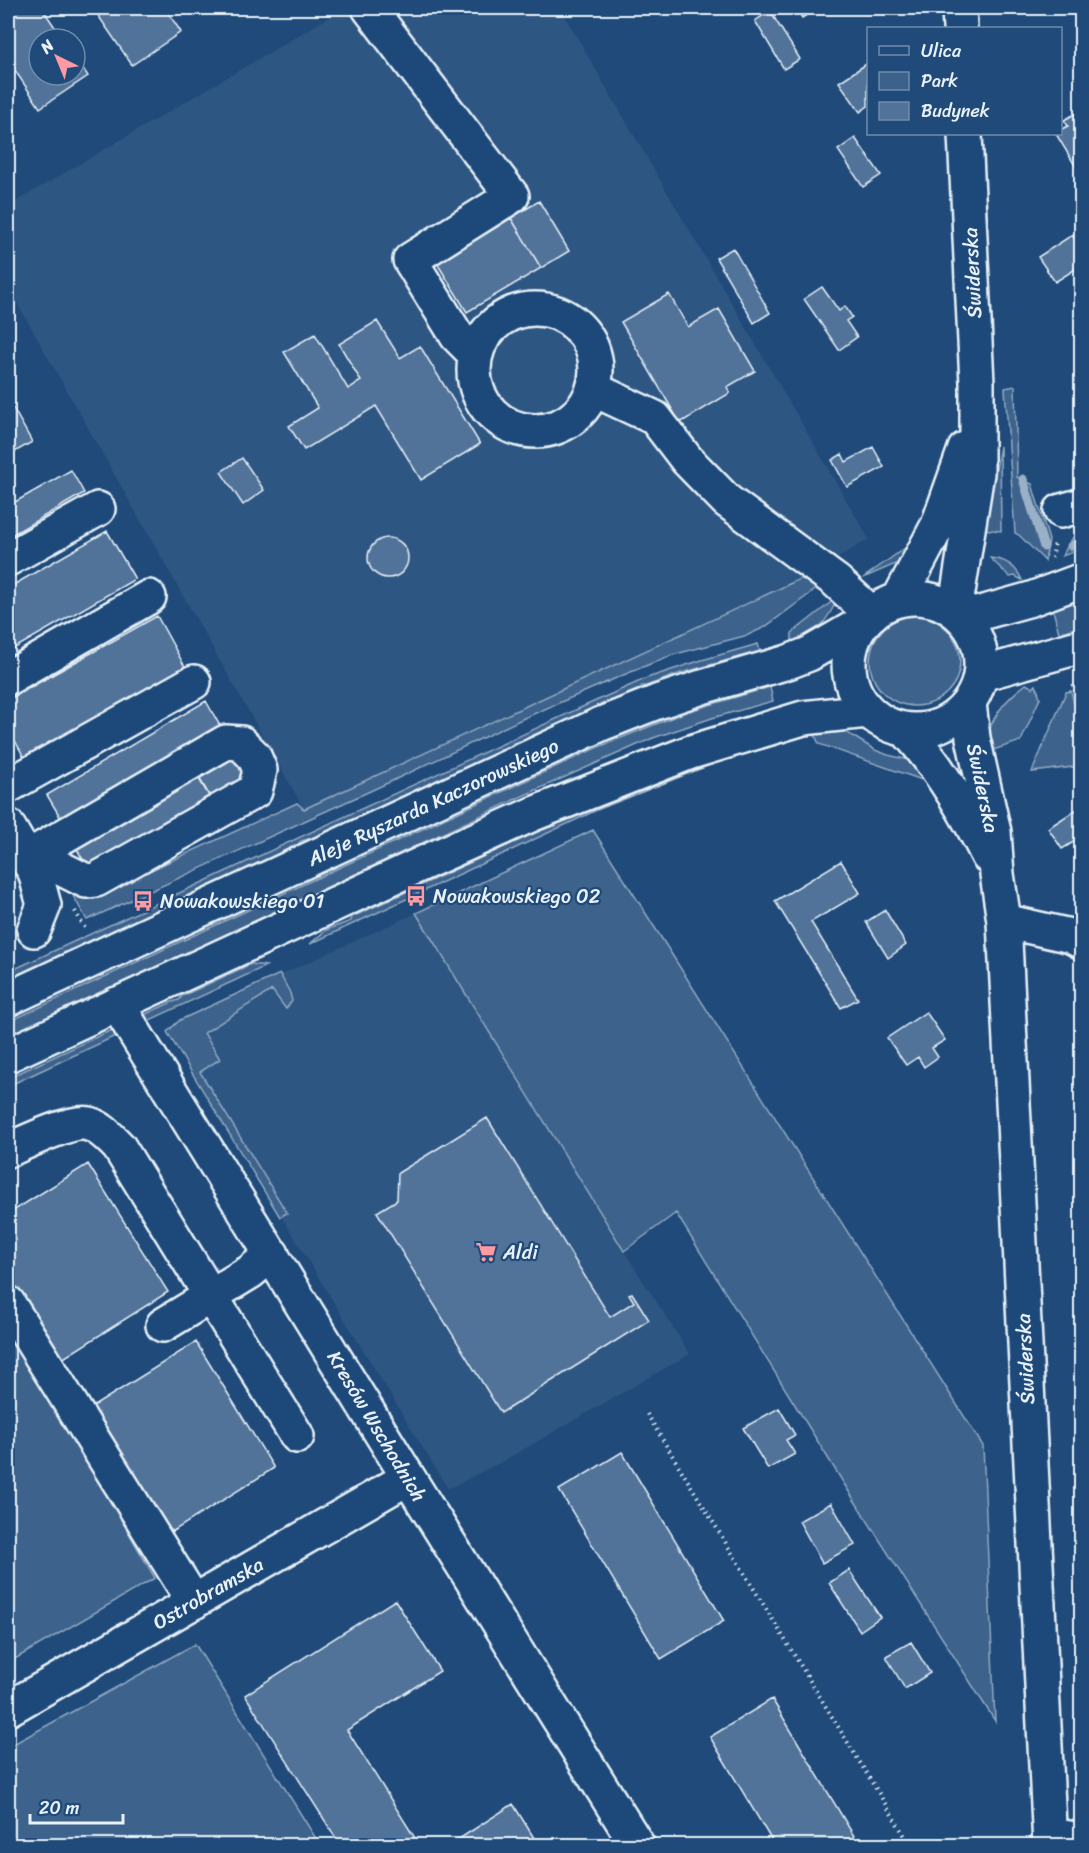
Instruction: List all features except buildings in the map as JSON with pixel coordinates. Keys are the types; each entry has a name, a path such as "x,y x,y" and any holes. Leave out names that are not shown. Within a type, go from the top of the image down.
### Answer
{"main road":[{"path":"369,8 512,196 410,260 456,336 476,354"},
{"path":"959,8 960,27"},
{"name":"Świderska","path":"959,614 977,473 977,383 965,135"},
{"path":"533,308 553,311 570,320 584,333 593,351 596,370 593,389 583,408 568,422 548,430 527,431 507,425 490,412 479,395 474,375 476,354 484,336 497,322 514,312 533,308"},
{"path":"593,389 655,418 687,460 727,501 878,612"},
{"name":"Świderska","path":"878,612 938,525 976,413"},
{"path":"8,559 98,509"},
{"path":"959,614 1031,599 1082,580"},
{"path":"8,678 149,597"},
{"path":"911,598 934,600 959,614 969,626 978,644 981,664 975,689 952,720 918,731 906,730 885,724 867,711 854,690 848,667 852,643 878,612 911,598"},
{"name":"Aleje Ryszarda Kaczorowskiego","path":"8,999 601,724 657,702 809,654 878,612"},
{"path":"975,689 1082,646"},
{"path":"8,786 194,682"},
{"name":"Świderska","path":"975,689 973,738 994,832 1004,921 1050,1840"},
{"path":"8,1055 430,860 533,814 637,772 691,752 803,718 867,711"},
{"name":"Świderska","path":"906,730 924,750 941,775 974,828 997,874"},
{"path":"226,742 241,743 254,756 260,770 255,791 96,880 86,881 44,860 28,860 226,742"},
{"path":"8,826 35,872 44,905 34,930"},
{"path":"1004,921 1071,936 1082,942"},
{"name":"Kresów Wschodnich","path":"117,1004 408,1478 638,1845"},
{"path":"8,1150 57,1129 86,1123 101,1130 119,1148 297,1436"},
{"path":"163,1325 250,1272 272,1254"},
{"path":"8,1303 194,1602"},
{"name":"Ostrobramska","path":"8,1709 408,1478"},
{"path":"1050,1840 1082,1840"}],"path":[{"path":"1073,685 1082,718"},
{"path":"647,1414 911,1845"}],"shaded area":[{"path":"345,8 560,8 869,539 813,573 304,809 8,287 8,206"},
{"path":"416,913 690,1354 505,1460 448,1489 171,1036 186,1018"}],"green space":[{"path":"1015,386 1017,477 1032,484 1049,540 1045,561 1015,533 1005,388"},
{"path":"1000,446 1001,531 983,529"},
{"path":"1081,529 1081,549 1062,556 1076,532"},
{"path":"912,543 907,559 863,578"},
{"path":"990,558 1009,564 1022,580 1015,576 1010,577"},
{"path":"813,573 823,584 765,627 748,635 672,655 621,676 524,718 392,781 87,920 63,878 101,893 297,803 304,809"},
{"path":"834,600 833,608 818,629 810,636 806,635 792,643 792,633"},
{"path":"1081,600 1081,626 1059,633 1053,610"},
{"path":"915,616 932,620 947,629 956,644 960,661 956,678 947,693 932,702 915,706 898,702 883,693 874,678 870,661 874,644 883,629 898,620"},
{"path":"758,644 760,651 642,686 638,690 513,743 511,746 312,838 301,841 297,845 8,979 8,972 647,678"},
{"path":"1026,684 1033,688 1036,685 1040,698 1021,741 990,751 989,731 995,717 1009,699"},
{"path":"770,687 773,701 653,738 518,798 8,1036 8,1022 596,748 686,712"},
{"path":"1071,691 1081,734 1081,766 1032,772 1066,692"},
{"path":"841,729 875,750 913,761 926,777 925,781 819,744 813,731"},
{"path":"782,740 780,744 715,763 597,810 310,944 326,930 351,921 352,917 662,777"},
{"path":"593,830 983,1446 995,1721 676,1213 624,1251 416,913"},
{"path":"251,964 266,966 8,1086 8,1078 179,1000 182,996"},
{"path":"280,974 292,1001 286,1009 272,990 204,1033 220,1059 200,1072 287,1213 280,1217 167,1032 180,1020"},
{"path":"8,1325 155,1578 8,1663"},
{"path":"195,1644 320,1845 8,1845 8,1747"}],"waterway":[{"path":"1023,479 1044,547"},
{"path":"1071,546 1082,542"}],"place":[{"name":"Nowakowskiego 02","path":"416,896"},
{"name":"Nowakowskiego 01","path":"143,901"},
{"name":"Aldi","path":"486,1252"}]}
